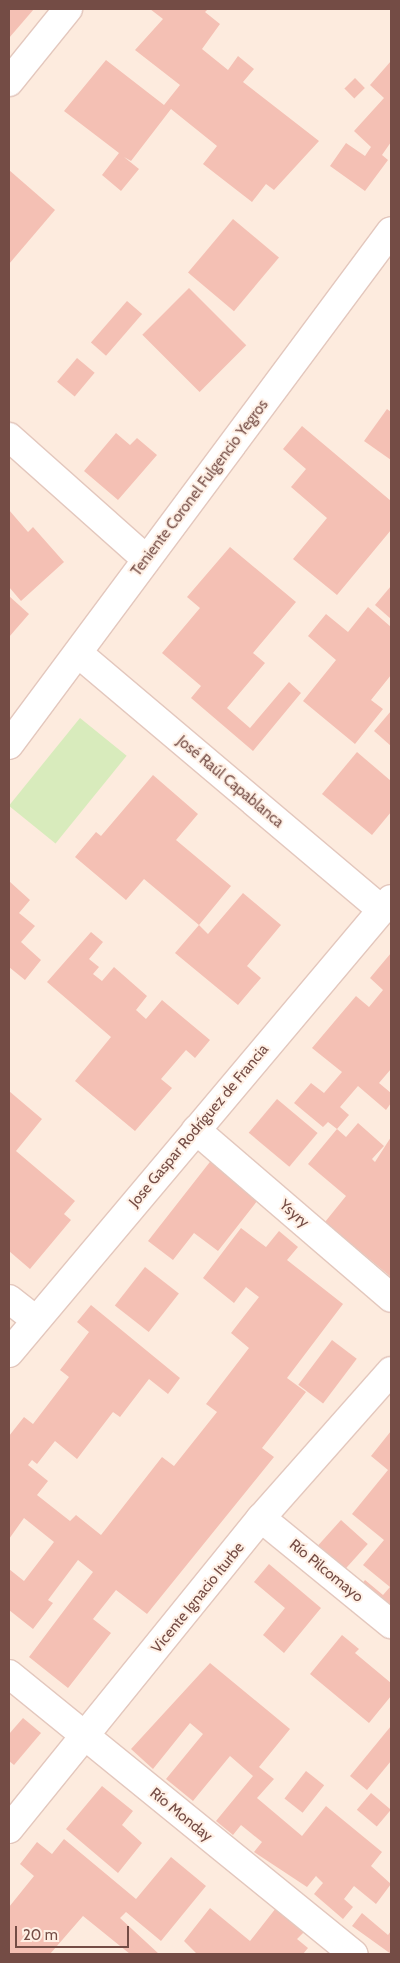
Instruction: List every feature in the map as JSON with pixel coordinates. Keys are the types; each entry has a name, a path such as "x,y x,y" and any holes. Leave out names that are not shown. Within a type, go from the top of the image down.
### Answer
{"street":[{"path":"9,82 68,9"},
{"name":"Teniente Coronel Fulgencio Yegros","path":"9,745 79,654 146,559 391,233"},
{"path":"9,437 146,559"},
{"name":"José Raúl Capablanca","path":"79,654 386,905"},
{"name":"Jose Gaspar Rodríguez de Francia","path":"9,1353 386,905"},
{"name":"Ysyry","path":"196,1130 391,1298"},
{"path":"9,1299 36,1320"},
{"name":"Vicente Ignacio Iturbe","path":"9,1829 86,1738 261,1518 391,1371"},
{"name":"Río Pilcomayo","path":"261,1518 391,1624"},
{"name":"Río Monday","path":"9,1674 354,1954"}],"green space":[{"path":"80,718 127,756 56,844 9,806"}],"building":[{"path":"9,9 34,9 9,38"},
{"path":"150,9 208,9 205,12 220,24 202,49 228,70 238,56 254,69 243,82 319,141 274,190 266,184 252,202 203,164 217,146 171,109 131,161 124,157 139,169 121,191 102,175 119,153 64,111 106,60 164,105 180,85 135,50 163,19"},
{"path":"391,61 391,142 382,155 388,160 365,191 330,166 346,143 365,156 371,147 354,131 384,98 370,85"},
{"path":"355,78 365,88 354,99 344,89"},
{"path":"9,170 55,210 9,264"},
{"path":"233,219 279,258 234,311 188,273"},
{"path":"189,288 246,345 200,392 142,335"},
{"path":"127,301 142,314 106,356 91,343"},
{"path":"77,358 95,373 75,397 57,382"},
{"path":"387,409 391,412 391,460 364,441"},
{"path":"302,426 391,501 391,530 337,595 293,559 327,518 291,487 306,469 283,449"},
{"path":"116,433 130,445 137,438 157,455 118,500 84,471"},
{"path":"9,510 28,532 33,527 64,562 21,601 9,587"},
{"path":"230,547 296,602 253,653 265,663 227,708 250,728 289,682 301,693 253,751 191,698 201,686 162,653 200,608 187,597"},
{"path":"391,586 391,619 375,605"},
{"path":"9,596 29,614 9,637"},
{"path":"368,607 391,627 391,675 371,700 383,709 355,744 303,701 336,660 308,636 326,614 348,632"},
{"path":"391,711 391,746 374,731"},
{"path":"357,752 391,781 391,812 372,835 322,794"},
{"path":"153,775 198,814 176,840 231,886 199,925 144,879 126,900 75,857 96,832 101,836"},
{"path":"9,881 30,900 19,913 35,926 21,942 41,960 25,980 9,967"},
{"path":"243,893 281,925 247,966 261,978 238,1005 175,953 199,925 208,934"},
{"path":"91,932 103,942 89,959 99,967 93,974 102,981 114,967 147,996 136,1010 146,1019 162,1000 210,1040 195,1058 186,1050 161,1079 172,1088 135,1131 75,1081 111,1037 47,982"},
{"path":"391,953 391,1069 379,1083 391,1093 391,1103 386,1110 358,1086 340,1107 349,1115 337,1129 328,1122 323,1127 294,1103 311,1083 324,1093 342,1072 312,1048 356,996 369,1007 383,990 370,978"},
{"path":"9,1091 42,1119 16,1151 75,1201 64,1214 71,1220 30,1269 9,1251"},
{"path":"277,1099 318,1133 289,1167 249,1133"},
{"path":"358,1123 384,1146 372,1159 375,1162 391,1137 391,1277 325,1222 346,1196 308,1164 337,1129 346,1137"},
{"path":"213,1158 261,1196 218,1251 194,1233 173,1260 148,1241"},
{"path":"241,1228 266,1247 279,1231 298,1247 287,1260 343,1304 287,1378 306,1392 262,1448 274,1457 147,1614 116,1590 93,1619 111,1633 68,1688 29,1657 93,1572 78,1560 48,1600 53,1603 33,1629 9,1610 9,1569 24,1581 54,1542 24,1518 9,1539 9,1436 24,1417 33,1424 69,1377 60,1370 89,1332 77,1322 91,1305 180,1378 168,1394 149,1379 120,1417 113,1412 77,1459 55,1441 37,1464 32,1460 28,1465 48,1481 37,1495 70,1521 76,1515 101,1535 162,1457 174,1466 217,1412 206,1404 249,1348 231,1333 259,1297 246,1287 234,1303 203,1278"},
{"path":"145,1267 179,1293 149,1332 115,1306"},
{"path":"332,1340 357,1359 323,1403 298,1385"},
{"path":"391,1431 391,1620 356,1591 365,1580 383,1595 390,1587 363,1565 384,1540 352,1514 388,1470 371,1456"},
{"path":"341,1520 368,1544 342,1572 316,1548"},
{"path":"269,1564 321,1608 284,1653 263,1635 285,1608 254,1582"},
{"path":"342,1635 359,1649 355,1653 391,1683 391,1696 369,1723 310,1674"},
{"path":"210,1663 290,1729 259,1767 274,1779 257,1798 302,1836 326,1806 382,1852 371,1866 391,1884 376,1904 354,1886 344,1899 353,1907 343,1919 314,1894 323,1883 316,1876 307,1887 254,1852 262,1842 241,1825 233,1835 216,1821 253,1776 230,1756 193,1801 166,1779 203,1734 190,1723 153,1769 131,1749"},
{"path":"23,1718 41,1733 14,1765 9,1761 9,1734"},
{"path":"391,1726 391,1761 367,1790 350,1776"},
{"path":"306,1771 324,1785 303,1813 284,1799"},
{"path":"102,1786 133,1811 122,1825 142,1843 118,1873 66,1829"},
{"path":"371,1793 391,1810 377,1827 357,1810"},
{"path":"64,1839 136,1899 171,1857 206,1886 161,1941 126,1912 120,1918 159,1954 130,1954 83,1916 50,1954 9,1954 9,1907 34,1876 20,1864 37,1842 52,1854"},
{"path":"210,1908 250,1941 276,1908 304,1932 297,1939 308,1948 303,1954 197,1954 184,1941"},
{"path":"362,1913 388,1935 391,1931 391,1954 352,1926"}]}
